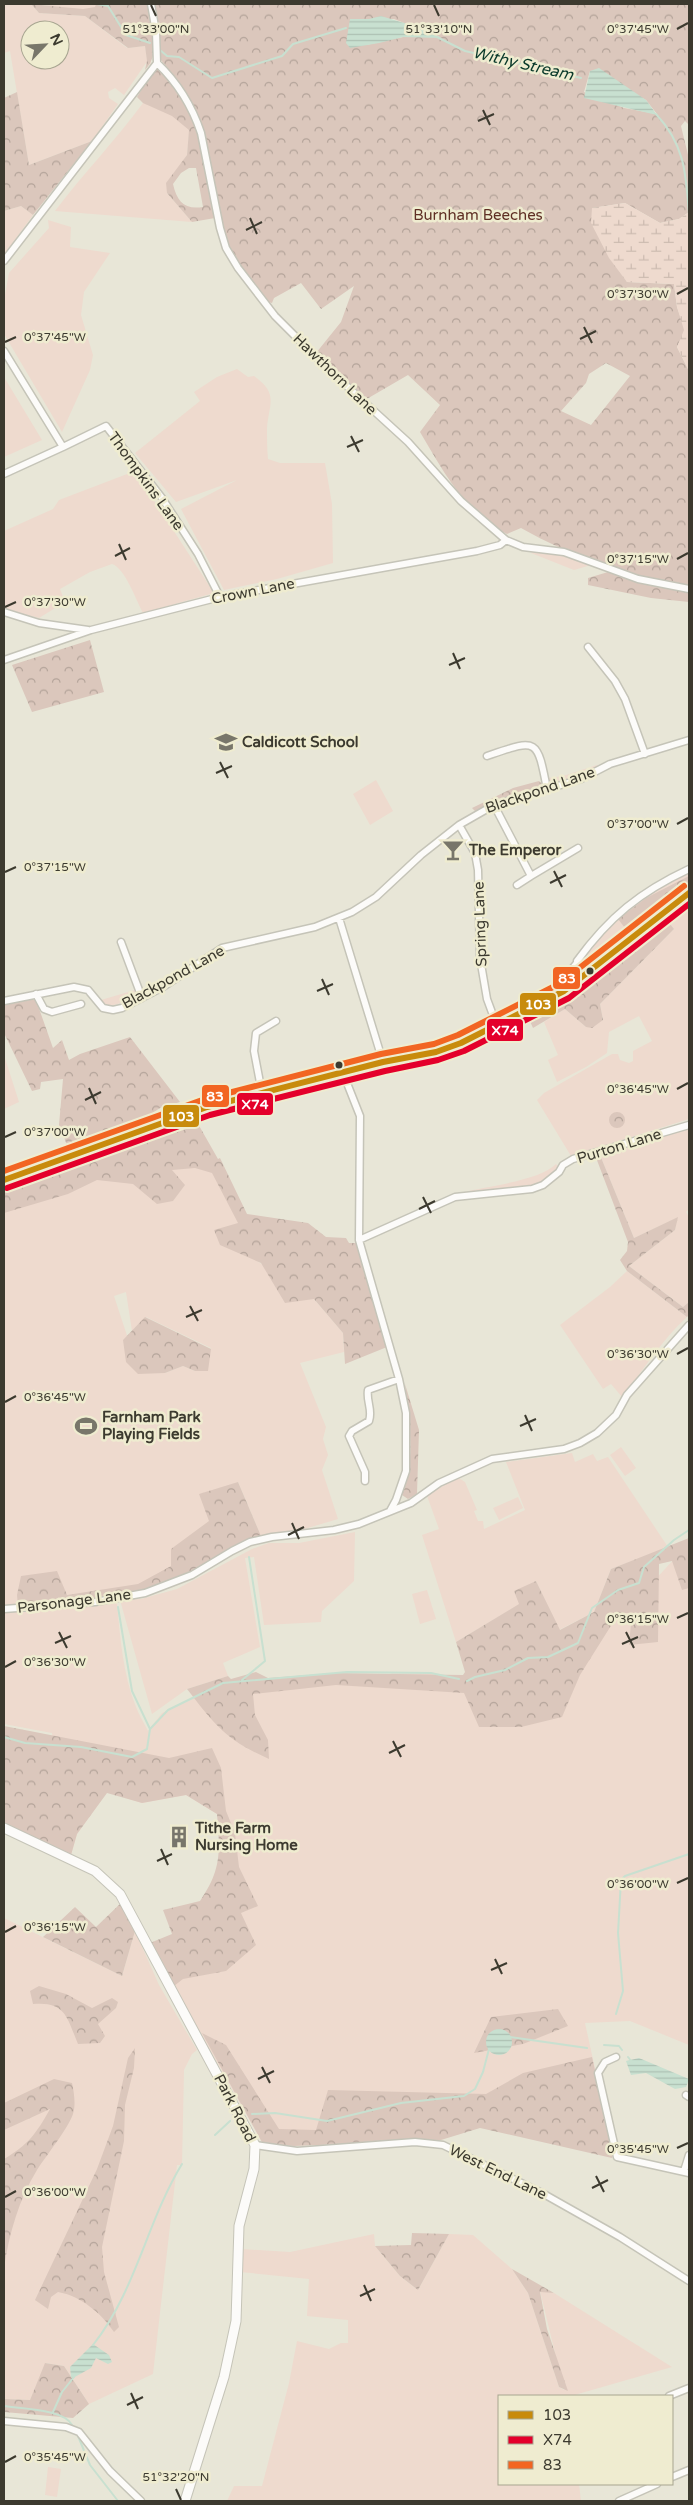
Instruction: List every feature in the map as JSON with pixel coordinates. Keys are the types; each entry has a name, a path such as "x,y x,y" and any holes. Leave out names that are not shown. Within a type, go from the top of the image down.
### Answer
{"main road":[{"path":"4,1180 207,1107 383,1062 436,1052 497,1026 545,1002 584,976 689,893"},
{"name":"Park Road","path":"4,1828 94,1871 120,1894 255,2145 254,2169 239,2226 236,2321 224,2378 186,2501"}],"street":[{"path":"4,261 157,63 156,32 150,4"},
{"name":"Hawthorn Lane","path":"157,63 172,77 189,103 197,120 226,248 259,297 275,316 328,369 408,442 460,500 506,540 523,547 564,552 638,579 689,588"},
{"path":"4,351 63,447 4,474"},
{"name":"Thompkins Lane","path":"63,447 106,426 162,498 198,554 220,597"},
{"name":"Crown Lane","path":"4,660 92,630 220,597 477,551 500,545 506,540"},
{"path":"4,612 40,623 92,630"},
{"path":"588,646 615,680 625,699 645,754"},
{"name":"Blackpond Lane","path":"4,1001 71,987 88,990 103,1008 113,1010 142,998 222,948 315,927 339,918 376,897 421,855 459,825 494,805 581,779 610,764 689,740"},
{"path":"487,756 525,744 536,748 540,755 547,789"},
{"path":"494,805 531,876"},
{"name":"Spring Lane","path":"459,825 475,853 478,870 480,958 487,999 497,1026"},
{"path":"518,884 578,848"},
{"path":"562,981 624,906 665,880 689,869"},
{"path":"339,918 383,1062"},
{"path":"121,942 142,998"},
{"path":"576,963 584,976"},
{"path":"36,994 44,1009 52,1012 81,1004"},
{"path":"262,1093 254,1051 256,1033 276,1021"},
{"path":"343,1073 360,1116 359,1240 399,1379 406,1413 406,1471 390,1511"},
{"name":"Purton Lane","path":"359,1240 455,1197 538,1187 551,1180 559,1172 563,1164 689,1125"},
{"name":"Parsonage Lane","path":"4,1609 95,1602 145,1593 192,1575 250,1542 272,1537 334,1530 360,1524 411,1503 439,1482 492,1459 564,1449 597,1433 616,1415 627,1395 689,1325"},
{"path":"365,1481 368,1473 349,1436 352,1431 369,1422 372,1413 367,1396 368,1390 399,1379"},
{"path":"616,2057 607,2059 598,2073 617,2157 687,2172 689,2155"},
{"name":"West End Lane","path":"255,2145 297,2151 415,2142 443,2145 542,2193 620,2237 689,2281"},
{"path":"672,2395 689,2388"},
{"path":"4,2421 66,2427 79,2432 110,2471 141,2501"},
{"path":"673,2474 689,2470"},
{"path":"619,2501 655,2485"}],"green space":[{"path":"4,4 31,4 39,13 85,16 127,48 145,46 147,59 148,44 103,15 38,4 148,4 150,65 146,63 124,95 115,88 108,92 109,98 118,104 92,141 29,165 10,51 4,53"},
{"path":"31,4 83,9 95,7 96,4 148,4 154,38 153,55 150,63 145,70 147,61 145,46 128,48 85,16 39,13"},
{"name":"Burnham Beeches","path":"153,4 689,4 689,125 685,121 681,126 689,159 689,212 679,219 660,223 625,203 592,208 627,282 674,284 677,307 685,330 677,347 689,371 689,586 645,577 602,565 561,548 521,528 507,534 492,525 479,515 456,490 420,432 440,405 408,375 365,400 316,353 341,322 354,286 321,309 301,283 274,298 272,303 265,301 231,255 225,240 204,133 198,116 180,83 161,60","holes":["394,19 440,37 403,37 366,45 350,20","590,71 646,100 657,114 624,108 584,92","606,363 630,376 591,425 561,411 586,383 589,374"]},
{"path":"155,68 169,76 181,91 198,134 215,218 192,222 167,193 166,183 187,155 189,130 172,116 143,103 137,97","holes":["189,168 196,168 203,207 197,208 183,203 177,196 173,184 181,173"]},
{"path":"17,92 29,165 92,141 33,215 21,206 4,211 4,98"},
{"path":"142,99 196,122 189,134 187,155 167,193 192,222 55,211 143,103"},
{"path":"625,203 660,223 679,219 689,212 689,371 677,347 684,330 677,307 674,284 627,282 609,258 591,223 592,208"},
{"path":"21,206 33,215 4,255 4,211"},
{"path":"48,220 71,227 70,247 110,253 84,292 81,315 93,355 90,370 62,432 4,334 4,300 9,273 49,228"},
{"path":"237,369 248,377 254,376 262,382 270,394 267,428 268,459 280,463 325,463 332,504 333,563 277,579 224,590 181,509 237,480 176,502 135,453 200,401 194,392 217,377"},
{"path":"4,377 42,440 4,457"},
{"path":"135,471 214,593 143,613 126,578 112,564 90,572 60,589 65,602 39,618 4,609 4,531 53,509 59,500"},
{"path":"535,551 561,554 591,565 574,570 531,553"},
{"path":"608,572 635,580 689,591 689,602 651,598 588,585 588,578"},
{"path":"90,640 104,692 32,712 12,665"},
{"path":"597,765 598,768 582,776 552,784 548,782 548,778 563,776"},
{"path":"376,780 393,811 370,825 353,794"},
{"path":"539,781 542,784 537,788 515,794 475,811 472,808 513,788"},
{"path":"689,871 689,887 646,915 634,929 584,967 580,961 617,917 644,896"},
{"path":"689,876 689,884 625,928 618,919 646,898"},
{"path":"689,903 689,1119 571,1156 537,1100 544,1093 612,1054 618,1054 620,1060 629,1063 633,1061 633,1051 652,1041 639,1016 609,1032 607,1053 586,1067 557,1082 548,1060 558,1055 544,1022 565,1009 586,1027 603,1020 600,1004 674,929 667,920"},
{"path":"667,920 674,929 600,1004 603,1020 592,1028 586,1027 565,1009 533,1028 528,1017 553,1008 577,993"},
{"path":"135,990 137,993 118,1004 106,1005 101,1000"},
{"path":"29,999 36,1000 53,1048 62,1040 69,1060 80,1054 130,1037 180,1102 160,1108 128,1129 69,1150 59,1125 63,1079 41,1082 40,1089 32,1091 4,1033 4,1005"},
{"path":"4,1055 19,1102 4,1109"},
{"path":"617,1112 625,1120 617,1128 609,1120"},
{"path":"193,1115 218,1159 220,1158 247,1214 308,1223 326,1237 346,1238 349,1243 357,1243 387,1347 345,1364 343,1333 314,1299 285,1303 261,1263 220,1245 214,1230 238,1223 212,1173 195,1168 172,1170 185,1185 173,1201 157,1204 133,1184 97,1180 68,1194 4,1213 4,1181"},
{"name":"Farnham Park Playing Fields","path":"190,1121 257,1261 314,1299 343,1333 344,1352 300,1363 326,1427 323,1439 328,1455 322,1470 338,1519 301,1530 261,1536 238,1482 223,1538 165,1582 18,1607 4,1606 4,1187","holes":["126,1292 132,1331 146,1317 211,1348 195,1371 183,1366 165,1373 136,1363 114,1296"]},
{"path":"689,1128 689,1209 686,1212 689,1217 689,1302 683,1307 629,1266 675,1230 677,1218 634,1238 600,1155"},
{"path":"595,1155 600,1155 634,1238 678,1217 675,1230 629,1266 683,1307 689,1302 689,1315 687,1317 627,1271 620,1260 627,1251 628,1242"},
{"path":"556,1164 559,1169 542,1184 464,1192 525,1179 538,1175"},
{"path":"627,1271 687,1317 661,1345 622,1397 611,1384 603,1389 560,1325 610,1287"},
{"path":"145,1317 211,1349 208,1371 195,1371 183,1366 165,1373 138,1374 126,1362 123,1340"},
{"path":"405,1384 419,1430 417,1494 408,1499 402,1495 409,1468 410,1454 410,1426"},
{"path":"621,1447 636,1468 625,1476 610,1455"},
{"path":"572,1453 575,1462 593,1454 597,1461 608,1457 668,1547 611,1569 594,1612 559,1630 536,1581 520,1604 456,1642 422,1535 439,1529 427,1496 457,1477 465,1482 477,1510 474,1511 478,1521 483,1521 484,1529 525,1510 506,1462"},
{"path":"238,1482 261,1536 238,1546 183,1576 154,1588 96,1600 18,1607 17,1595 21,1576 57,1571 67,1595 138,1584 171,1566 171,1549 209,1521 199,1494"},
{"path":"518,1497 523,1508 499,1520 493,1508"},
{"path":"355,1532 354,1581 322,1611 321,1622 264,1625 254,1557 245,1558 260,1647 223,1663 228,1676 187,1689 152,1714 120,1600 141,1599 177,1589 252,1549 269,1543 299,1543"},
{"path":"689,1538 689,1588 682,1590 672,1561 659,1564 658,1642 629,1645 632,1613 619,1613 580,1675 562,1717 521,1727 479,1727 464,1693 336,1685 253,1694 255,1715 268,1740 269,1759 242,1745 222,1730 187,1689 228,1676 231,1679 256,1672 268,1678 335,1673 463,1675 465,1672 456,1642 519,1604 514,1591 536,1581 560,1630 594,1612 611,1569"},
{"path":"689,1543 689,2045 630,2021 585,2023 609,2132 495,2103 427,2134 363,2145 324,2137 263,2144 174,1986 227,1877 234,1874 217,1814 186,1795 142,1803 107,1792 77,1834 71,1855 64,1851 52,1733 4,1724 4,1611 56,1610 117,1603 119,1629 128,1682 137,1710 148,1731 162,1713 225,1681 337,1674 430,1672 461,1681 652,1583"},
{"path":"427,1590 436,1619 420,1624 412,1594"},
{"path":"4,1726 169,1758 212,1748 221,1768 226,1811 235,1833 239,1867 258,1906 241,1913 256,1945 226,1971 183,1979 174,1986 150,1943 172,1934 163,1910 200,1901 207,1890 218,1859 217,1814 186,1795 142,1803 107,1793 77,1834 71,1855 4,1824"},
{"path":"120,1904 135,1931 122,1976 43,1937 75,1907 96,1927"},
{"path":"4,1918 122,1976 135,1931 159,1985 197,2050 192,2054 184,2070 182,2165 177,2165 153,2374 89,2404 64,2366 46,2363 30,2400 4,2399"},
{"path":"39,1986 66,1994 92,2008 112,1998 118,2002 116,2008 98,2024 105,2036 100,2043 78,2044 68,2019 59,2008 52,2005 33,2004 30,1991"},
{"path":"558,2009 568,2026 523,2044 474,2053 491,2017"},
{"path":"202,2033 226,2045 279,2129 316,2130 328,2090 486,2094 523,2073 592,2057 612,2146 612,2158 480,2128 441,2140 294,2146 263,2144"},
{"path":"135,2048 134,2068 125,2105 124,2141 102,2247 104,2272 119,2327 114,2332 97,2312 75,2297 58,2292 51,2297 48,2309 35,2300 97,2169 113,2126 128,2058"},
{"path":"54,2079 72,2083 75,2103 73,2114 62,2134 37,2170 25,2193 12,2230 4,2268 4,2159 31,2138 50,2109 4,2130 4,2103"},
{"path":"412,2233 449,2234 418,2290 400,2276 375,2246 411,2245"},
{"path":"374,2234 375,2246 400,2276 418,2290 449,2234 473,2235 512,2269 528,2293 559,2387 564,2390 540,2291 554,2293 672,2367 574,2395 498,2395 498,2485 579,2485 581,2501 227,2501 234,2486 262,2486 289,2383 297,2341 329,2349 341,2343 348,2343 348,2320 307,2316 309,2279 240,2272 241,2249 290,2252"},
{"path":"512,2269 554,2293 540,2292 547,2329 568,2391 559,2387 528,2293"},
{"path":"45,2363 64,2366 89,2404 73,2418 4,2412 4,2399 30,2400"},
{"path":"48,2467 61,2469 57,2497 45,2495"}],"shaded area":[{"path":"381,16 424,29 441,38 403,37 350,48 346,43 350,19 369,19"},
{"path":"599,68 646,100 657,115 584,98 590,71"},
{"path":"499,2029 508,2033 512,2042 508,2051 499,2055 490,2051 486,2042 490,2033"},
{"path":"639,2058 689,2079 686,2087 675,2089 646,2073 631,2075 626,2061"},
{"path":"93,2344 109,2355 112,2362 108,2364 96,2358 91,2368 73,2378 71,2377 70,2367"}],"waterway":[{"name":"Withy Stream","path":"97,4 108,6 126,35 150,43"},
{"name":"Withy Stream","path":"160,50 167,56 179,57 212,78 282,56 293,44 346,28"},
{"name":"Withy Stream","path":"437,37 465,51 581,78"},
{"name":"Withy Stream","path":"656,114 673,137 682,161 687,186 689,215"},
{"path":"467,1681 475,1677 505,1670 528,1658 548,1657 578,1643 592,1608 618,1590 639,1583 644,1567 674,1540 689,1530"},
{"path":"242,1680 265,1661 249,1557"},
{"path":"118,1607 132,1691 150,1729"},
{"path":"4,1737 25,1743 81,1747 132,1757 147,1749 150,1729 168,1710 223,1683 347,1672 431,1673 459,1679"},
{"path":"616,2014 623,1991 618,1933 621,1880 625,1876 689,1854"},
{"path":"510,2037 587,2048"},
{"path":"604,2045 619,2046 622,2050"},
{"path":"252,2114 275,2113 327,2121 401,2103 464,2096 475,2089 483,2072 489,2049"},
{"path":"628,2057 632,2062"},
{"path":"215,2135 230,2121"},
{"path":"93,2345 108,2324 120,2302 159,2209 182,2164"},
{"path":"53,2412 62,2392 74,2377"},
{"path":"4,2406 51,2413 60,2416 72,2425"},
{"path":"78,2436 90,2465 118,2501"}],"transit line":[{"name":"83","path":"4,1171 205,1099 381,1054 434,1044 458,1035 559,984 684,886"},
{"name":"103","path":"4,1180 207,1107 383,1062 436,1052 461,1043 564,991 689,893"},
{"name":"X74","path":"7,1188 210,1115 385,1071 438,1060 464,1051 569,998 689,904"}],"place":[{"name":"Caldicott School","path":"226,742"},
{"name":"The Emperor","path":"453,850"},
{"name":"Farnham Park Playing Fields","path":"86,1426"},
{"name":"Tithe Farm Nursing Home","path":"179,1837"}]}
